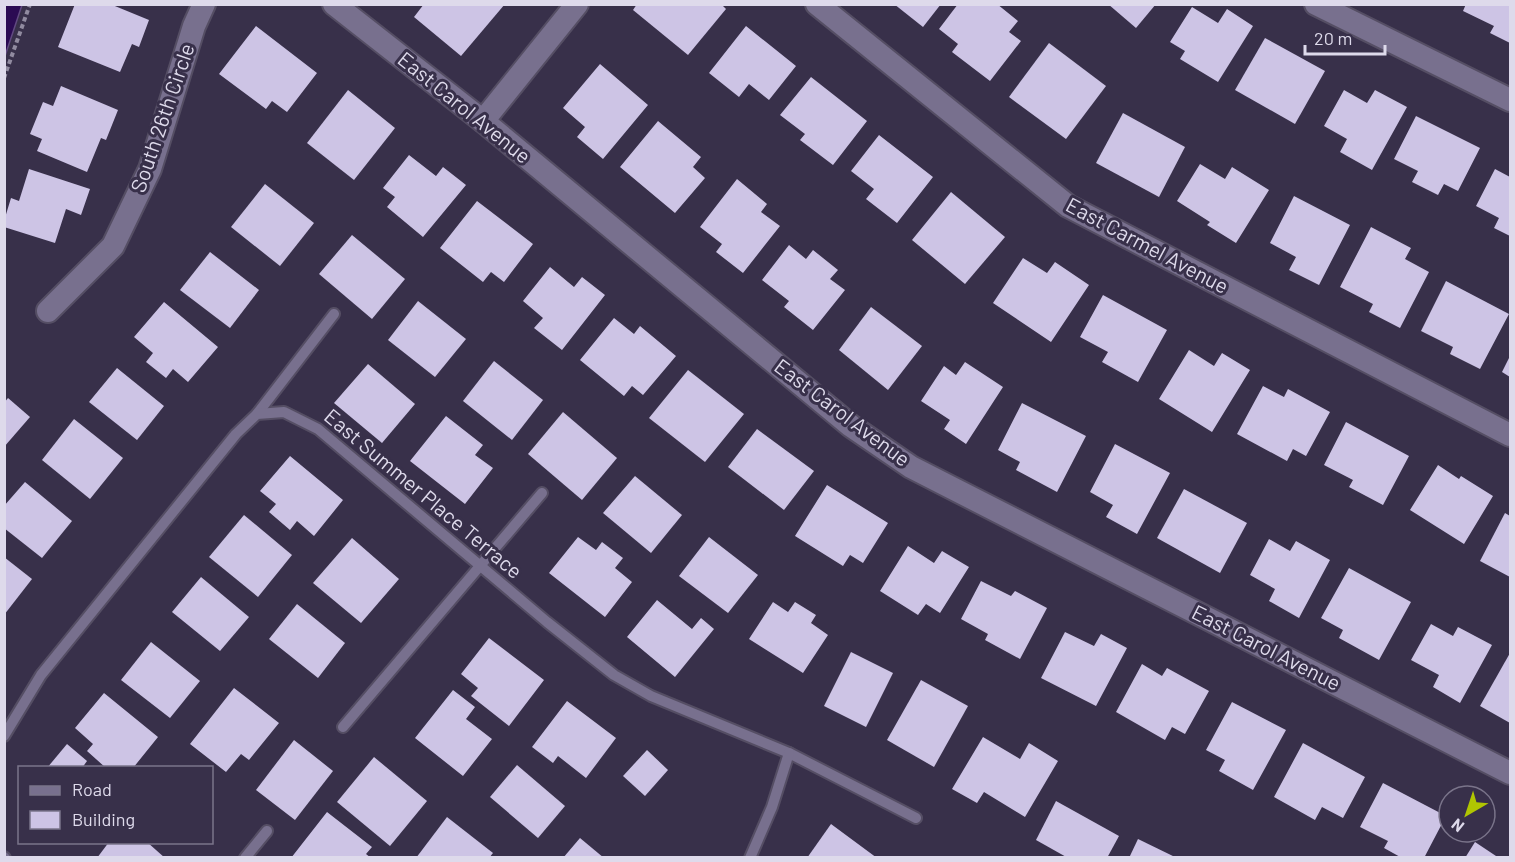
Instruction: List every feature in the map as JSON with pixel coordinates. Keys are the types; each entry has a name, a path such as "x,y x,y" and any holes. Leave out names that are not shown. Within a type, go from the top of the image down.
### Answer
{"street":[{"name":"South 26th Circle","path":"48,311 113,246 150,169 194,26 204,4"},
{"name":"East Carol Avenue","path":"334,4 483,121 852,426 911,466 1510,773"},
{"path":"483,121 577,4"},
{"name":"East Carmel Avenue","path":"817,4 1068,206 1510,435"},
{"path":"1316,4 1510,100"}],"lane":[{"path":"4,736 41,675 236,434 257,414 334,314"},
{"name":"East Summer Place Terrace","path":"257,414 284,412 318,429 547,622 614,675 651,696 789,753 916,818"},
{"path":"342,727 542,493"},
{"path":"750,858 772,807 789,753"},
{"path":"245,858 267,831"}],"path":[{"path":"4,78 30,4"}],"shaded area":[{"path":"4,5 22,5 5,56"}],"building":[{"path":"75,4 110,4 149,20 139,47 132,44 120,72 58,47"},
{"path":"424,4 505,4 461,56 414,17"},
{"path":"637,4 721,4 726,9 688,55 633,10"},
{"path":"894,4 941,4 923,27"},
{"path":"958,4 997,4 1018,21 1009,32 1021,41 990,81 952,52 958,44 939,29"},
{"path":"1108,4 1156,4 1136,28"},
{"path":"1466,4 1510,4 1510,43 1490,33 1494,26 1463,11"},
{"path":"1192,7 1218,23 1227,9 1253,26 1218,82 1180,59 1185,51 1170,42"},
{"path":"256,26 317,73 287,112 272,101 266,109 219,74"},
{"path":"746,26 796,66 769,100 749,84 739,97 709,73"},
{"path":"1265,38 1325,71 1295,124 1235,90"},
{"path":"1049,43 1106,86 1066,139 1009,97"},
{"path":"600,64 648,105 603,159 577,137 585,127 563,108"},
{"path":"811,77 867,121 833,165 800,140 805,134 780,115"},
{"path":"61,86 118,110 106,140 101,138 87,172 37,151 42,139 30,134 43,102 53,106"},
{"path":"348,90 395,128 354,180 307,143"},
{"path":"1344,90 1367,103 1375,90 1407,107 1372,170 1340,152 1347,139 1324,126"},
{"path":"1123,113 1185,147 1159,197 1096,163"},
{"path":"1416,116 1480,148 1458,191 1444,184 1438,195 1412,182 1418,171 1394,159"},
{"path":"658,121 701,157 693,167 705,178 675,213 620,167"},
{"path":"879,135 933,177 897,223 866,199 874,189 851,171"},
{"path":"409,155 436,176 443,167 466,185 423,237 387,207 395,197 383,188"},
{"path":"1200,164 1225,179 1232,167 1269,190 1236,243 1207,225 1210,222 1177,201"},
{"path":"29,169 90,189 81,215 66,209 55,243 4,227 11,198 19,201"},
{"path":"1495,169 1510,177 1510,236 1494,228 1499,218 1476,206"},
{"path":"737,179 767,204 761,212 780,226 743,273 716,252 722,244 700,227"},
{"path":"265,184 314,223 280,266 231,227"},
{"path":"951,192 1005,237 965,284 912,240"},
{"path":"1294,196 1350,225 1319,285 1289,270 1296,257 1270,243"},
{"path":"477,201 533,244 504,282 491,272 483,282 440,248"},
{"path":"1371,227 1411,248 1405,259 1429,272 1400,328 1369,312 1373,304 1340,287"},
{"path":"352,235 405,279 372,319 319,274"},
{"path":"789,245 806,259 813,250 838,270 830,279 845,290 813,330 784,307 789,301 762,280"},
{"path":"210,252 259,290 230,328 180,290"},
{"path":"1023,258 1047,273 1055,262 1089,285 1051,342 993,303"},
{"path":"550,267 574,287 582,277 605,295 562,350 534,328 543,318 523,301"},
{"path":"1446,281 1509,314 1480,369 1450,354 1453,347 1421,331"},
{"path":"1103,295 1167,330 1138,382 1102,362 1108,352 1080,337"},
{"path":"418,301 466,339 435,377 388,340"},
{"path":"164,302 218,347 188,382 173,369 166,378 146,362 153,353 134,337"},
{"path":"871,307 922,346 888,390 839,350"},
{"path":"614,318 634,334 640,326 676,356 643,395 632,386 624,396 580,360"},
{"path":"1189,350 1214,366 1222,353 1250,370 1212,432 1159,399"},
{"path":"1510,356 1510,377 1502,372"},
{"path":"494,361 543,400 512,440 463,401"},
{"path":"965,362 1003,387 966,444 944,429 950,420 921,401 944,366 956,375"},
{"path":"368,364 415,404 382,443 334,403"},
{"path":"117,368 164,406 137,440 89,402"},
{"path":"688,370 744,414 705,462 649,418"},
{"path":"1263,386 1284,397 1288,389 1330,412 1306,456 1293,449 1287,461 1237,434"},
{"path":"8,398 30,417 4,447 4,403"},
{"path":"1022,403 1086,436 1057,492 1016,470 1020,462 998,450"},
{"path":"563,412 617,458 582,500 528,454"},
{"path":"446,416 483,445 475,455 493,468 465,504 410,461"},
{"path":"74,419 123,458 90,499 42,460"},
{"path":"1346,422 1409,456 1383,505 1349,487 1353,480 1324,465"},
{"path":"757,429 814,471 784,510 728,467"},
{"path":"1115,444 1170,473 1137,534 1106,517 1113,505 1090,492"},
{"path":"290,456 343,500 314,536 297,521 290,530 269,512 276,504 260,491"},
{"path":"1438,465 1459,479 1461,476 1493,496 1464,544 1410,510"},
{"path":"635,476 682,515 651,553 603,513"},
{"path":"25,482 72,521 42,558 4,528 4,506"},
{"path":"827,485 888,523 863,563 850,555 843,566 795,536"},
{"path":"1184,489 1247,523 1220,573 1157,538"},
{"path":"1505,513 1510,516 1510,577 1480,561"},
{"path":"244,515 292,555 258,597 209,557"},
{"path":"578,537 596,550 602,542 623,558 615,568 632,582 605,617 549,573"},
{"path":"709,537 758,575 728,613 679,576"},
{"path":"352,538 399,579 361,623 313,583"},
{"path":"1269,539 1290,551 1296,541 1330,560 1299,618 1269,601 1275,589 1250,575"},
{"path":"908,546 934,563 942,551 969,567 940,613 926,604 918,615 880,591"},
{"path":"4,557 32,579 4,615"},
{"path":"1349,568 1411,602 1379,660 1339,638 1343,630 1321,618"},
{"path":"201,577 249,617 220,651 172,612"},
{"path":"981,581 1011,596 1015,591 1047,608 1020,659 985,640 988,634 961,619"},
{"path":"657,600 692,629 701,618 714,629 675,677 627,637"},
{"path":"773,602 788,612 795,602 816,615 811,623 828,635 803,673 749,639"},
{"path":"297,604 345,643 318,678 269,639"},
{"path":"1431,624 1453,636 1458,627 1492,645 1460,703 1433,687 1439,675 1411,660"},
{"path":"1065,632 1094,646 1101,634 1127,648 1096,706 1041,678"},
{"path":"489,638 544,680 509,726 471,696 478,688 461,674"},
{"path":"151,642 200,681 170,718 121,680"},
{"path":"851,652 893,673 866,727 824,706"},
{"path":"1510,653 1510,723 1480,706"},
{"path":"1142,664 1162,676 1167,668 1209,691 1185,734 1172,727 1165,740 1116,712"},
{"path":"921,680 968,706 934,767 887,740"},
{"path":"234,688 279,723 249,760 241,754 226,772 190,744"},
{"path":"453,690 475,707 466,719 492,739 463,776 415,738"},
{"path":"104,693 158,737 135,766 104,766 87,751 93,744 75,728"},
{"path":"567,701 616,738 586,778 558,756 553,763 532,747"},
{"path":"1232,702 1286,730 1253,790 1219,771 1225,760 1206,750"},
{"path":"983,737 1020,759 1029,743 1058,761 1025,817 984,792 977,803 952,789"},
{"path":"294,740 333,771 295,820 256,790"},
{"path":"1303,743 1365,777 1343,818 1322,807 1315,820 1274,797"},
{"path":"67,744 87,761 83,766 49,766"},
{"path":"647,750 668,770 645,796 623,776"},
{"path":"374,757 427,801 390,846 337,802"},
{"path":"517,765 565,806 538,838 490,797"},
{"path":"1383,783 1437,811 1437,833 1424,858 1402,858 1384,848 1388,841 1360,827"},
{"path":"1056,801 1119,836 1107,858 1068,858 1036,840"},
{"path":"327,812 372,847 366,854 371,858 291,858"},
{"path":"447,817 493,853 489,858 416,858"},
{"path":"831,824 877,858 807,858"},
{"path":"580,838 604,858 563,858"},
{"path":"1138,839 1177,858 1129,858"},
{"path":"108,844 149,844 165,858 97,858"},
{"path":"1474,844 1478,844 1499,858 1465,858"}]}
